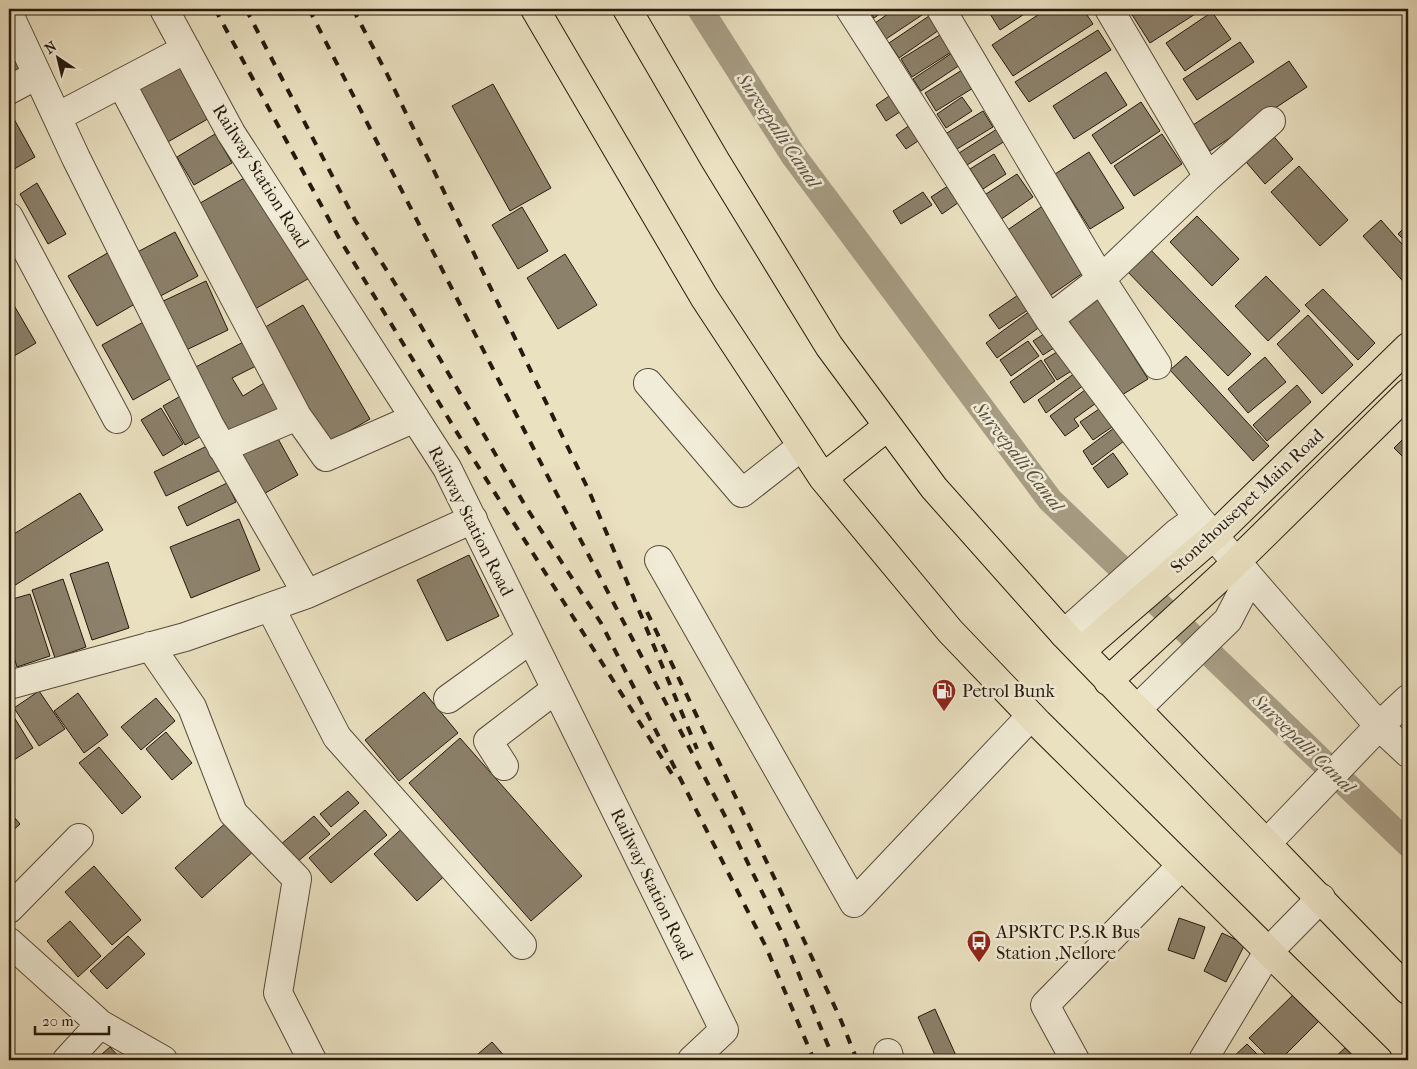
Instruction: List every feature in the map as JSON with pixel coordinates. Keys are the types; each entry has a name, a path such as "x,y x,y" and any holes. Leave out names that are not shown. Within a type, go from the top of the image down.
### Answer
{"main road":[{"path":"535,9 704,298 823,478 950,631 1031,716 1378,1060"},
{"path":"627,9 714,160 829,346 934,488 1108,680 1145,700 1267,843 1408,990"},
{"name":"Stonehousepet Main Road","path":"1073,643 1204,534 1408,346"},
{"path":"1108,680 1208,589 1242,568 1408,393"},
{"path":"823,478 888,426"}],"street":[{"name":"Railway Station Road","path":"164,9 231,133 447,468 473,519 724,1030 692,1060"},
{"path":"850,9 1049,319 1204,534 1242,568 1379,726 1408,752"},
{"path":"941,9 1101,279 1157,366"},
{"path":"1109,9 1208,177"},
{"path":"9,14 57,117 205,417 307,594"},
{"path":"57,117 186,49"},
{"path":"9,90 38,75"},
{"path":"121,83 297,416 326,457 415,418"},
{"path":"1049,319 1101,279 1208,177 1271,121"},
{"path":"9,217 117,419"},
{"path":"648,382 742,493 802,446"},
{"path":"222,448 297,416"},
{"path":"9,685 185,637 307,594 473,519"},
{"path":"1096,622 1164,544 1176,533 1204,534"},
{"path":"659,560 854,903 1031,716"},
{"path":"1145,700 1228,620 1244,589 1242,568"},
{"path":"270,607 337,737 522,945"},
{"path":"448,698 531,639"},
{"path":"150,646 192,707 233,813 297,879 278,992 312,1060"},
{"path":"504,766 488,741 556,689"},
{"path":"1267,843 1379,726 1408,699"},
{"path":"9,909 79,838"},
{"path":"1075,1060 1044,1005 1181,866"},
{"path":"1203,1060 1268,952 1321,898"},
{"path":"9,942 100,1024 163,1060"},
{"path":"67,1060 100,1024"}],"building":[{"path":"868,9 887,9 874,18"},
{"path":"895,9 931,9 886,39 875,23"},
{"path":"987,9 1032,9 1000,30"},
{"path":"1047,9 1083,9 1093,24 1013,76 992,45"},
{"path":"1203,9 1150,43 1129,10"},
{"path":"1212,12 1231,39 1185,71 1166,43"},
{"path":"929,16 939,30 899,58 889,43"},
{"path":"948,30 959,47 912,77 901,59"},
{"path":"1098,30 1111,50 1029,102 1015,82"},
{"path":"1240,42 1254,62 1197,100 1183,79"},
{"path":"9,46 23,71 9,79"},
{"path":"952,53 960,65 921,91 913,79"},
{"path":"187,59 218,113 166,143 135,90"},
{"path":"1289,61 1307,87 1210,151 1193,125"},
{"path":"967,67 978,85 936,111 925,93"},
{"path":"1106,72 1127,105 1074,139 1053,106"},
{"path":"493,84 551,188 510,211 452,106"},
{"path":"898,90 909,106 886,121 876,105"},
{"path":"962,97 972,111 946,128 937,114"},
{"path":"1141,102 1160,131 1111,164 1092,135"},
{"path":"9,110 35,157 9,172"},
{"path":"983,111 993,127 952,152 942,136"},
{"path":"914,122 924,137 906,149 896,135"},
{"path":"997,129 1005,141 967,165 959,153"},
{"path":"1270,132 1293,159 1265,184 1241,156"},
{"path":"215,134 232,163 194,185 177,157"},
{"path":"1162,134 1182,164 1134,196 1114,166"},
{"path":"1089,152 1124,208 1090,229 1055,174"},
{"path":"994,154 1006,174 983,189 970,169"},
{"path":"1299,166 1348,220 1320,246 1271,192"},
{"path":"253,173 313,276 255,309 195,206"},
{"path":"1017,174 1033,197 1000,220 983,196"},
{"path":"37,183 66,234 48,244 20,194"},
{"path":"951,184 962,200 942,214 931,197"},
{"path":"923,192 932,205 901,224 893,211"},
{"path":"1044,205 1089,269 1048,297 1003,233"},
{"path":"522,207 548,251 518,269 492,225"},
{"path":"1197,216 1239,259 1212,286 1170,242"},
{"path":"1381,220 1408,251 1408,287 1363,236"},
{"path":"1408,224 1408,244 1398,234"},
{"path":"175,232 198,276 153,300 130,256"},
{"path":"1148,247 1251,354 1228,376 1125,269"},
{"path":"111,251 140,301 97,326 68,276"},
{"path":"565,254 597,305 558,329 527,278"},
{"path":"1266,276 1300,311 1268,341 1235,306"},
{"path":"206,281 228,330 180,353 157,304"},
{"path":"1323,289 1375,343 1358,360 1305,305"},
{"path":"1093,292 1148,379 1117,398 1063,311"},
{"path":"1021,293 1031,308 999,329 989,315"},
{"path":"12,302 36,343 9,359 9,304"},
{"path":"303,305 370,419 329,443 262,329"},
{"path":"1030,311 1041,326 997,358 986,343"},
{"path":"1308,315 1353,365 1322,394 1277,344"},
{"path":"147,320 177,375 133,400 102,345"},
{"path":"1047,332 1057,346 1043,355 1033,341"},
{"path":"251,338 264,362 232,378 243,396 269,380 284,405 226,439 211,414 218,410 208,392 190,370"},
{"path":"1028,341 1039,356 1011,376 1000,360"},
{"path":"1060,350 1073,370 1057,380 1044,360"},
{"path":"1186,356 1269,446 1253,461 1170,370"},
{"path":"1265,357 1286,382 1248,413 1228,389"},
{"path":"1041,360 1055,381 1024,403 1010,382"},
{"path":"1075,373 1084,385 1046,413 1038,400"},
{"path":"1297,385 1311,402 1267,441 1253,425"},
{"path":"1089,387 1099,401 1074,419 1079,426 1065,436 1050,416"},
{"path":"186,393 209,432 185,445 163,406"},
{"path":"1102,407 1115,425 1093,440 1080,422"},
{"path":"161,408 183,444 163,456 141,420"},
{"path":"1114,428 1124,441 1092,465 1083,451"},
{"path":"1408,434 1408,462 1394,448"},
{"path":"276,435 298,475 258,497 236,457"},
{"path":"211,444 223,469 166,496 154,472"},
{"path":"1113,453 1128,474 1108,488 1093,468"},
{"path":"227,483 236,502 187,526 178,507"},
{"path":"80,493 103,530 9,589 9,537"},
{"path":"239,519 260,570 191,598 170,547"},
{"path":"469,555 499,616 447,641 417,580"},
{"path":"108,562 129,628 92,640 70,574"},
{"path":"63,579 86,647 55,658 32,590"},
{"path":"30,594 50,656 17,667 9,641 9,600"},
{"path":"9,654 15,675 9,677"},
{"path":"39,691 65,729 39,746 14,708"},
{"path":"424,692 458,733 399,781 365,740"},
{"path":"78,693 108,735 84,753 54,711"},
{"path":"156,698 175,721 141,750 121,727"},
{"path":"9,709 33,748 9,763"},
{"path":"166,732 192,763 172,780 146,749"},
{"path":"460,738 582,876 531,921 409,783"},
{"path":"99,747 141,797 122,814 79,763"},
{"path":"348,791 359,803 331,827 320,814"},
{"path":"365,810 387,835 331,883 309,858"},
{"path":"9,811 20,824 9,834"},
{"path":"314,816 330,834 296,863 280,845"},
{"path":"229,820 256,849 202,898 175,868"},
{"path":"408,823 451,870 417,901 374,854"},
{"path":"94,866 141,920 112,945 65,892"},
{"path":"1179,918 1205,927 1194,959 1168,950"},
{"path":"70,921 101,956 78,977 47,941"},
{"path":"1222,933 1245,944 1226,982 1204,971"},
{"path":"128,936 145,954 107,989 90,971"},
{"path":"1295,993 1321,1019 1280,1060 1271,1060 1249,1038"},
{"path":"935,1009 958,1060 937,1060 918,1017"},
{"path":"492,1042 508,1060 471,1060"},
{"path":"1247,1044 1263,1060 1231,1059"},
{"path":"1347,1046 1360,1060 1332,1060"},
{"path":"110,1047 122,1060 95,1060"}],"waterway":[{"name":"Survepalli Canal","path":"700,9 793,155 1050,500 1408,844"}],"railway":[{"path":"215,9 339,238 464,444 674,777"},
{"path":"246,9 355,220 411,309 526,507 601,623 766,947 814,1060"},
{"path":"309,9 565,510 726,818 782,933 834,1060"},
{"path":"353,9 387,74 589,491 697,749"},
{"path":"647,612 795,921 840,1018 857,1060"}],"place":[{"name":"Petrol Bunk","path":"944,712"},
{"name":"APSRTC P.S.R Bus Station ,Nellore","path":"979,963"}]}
